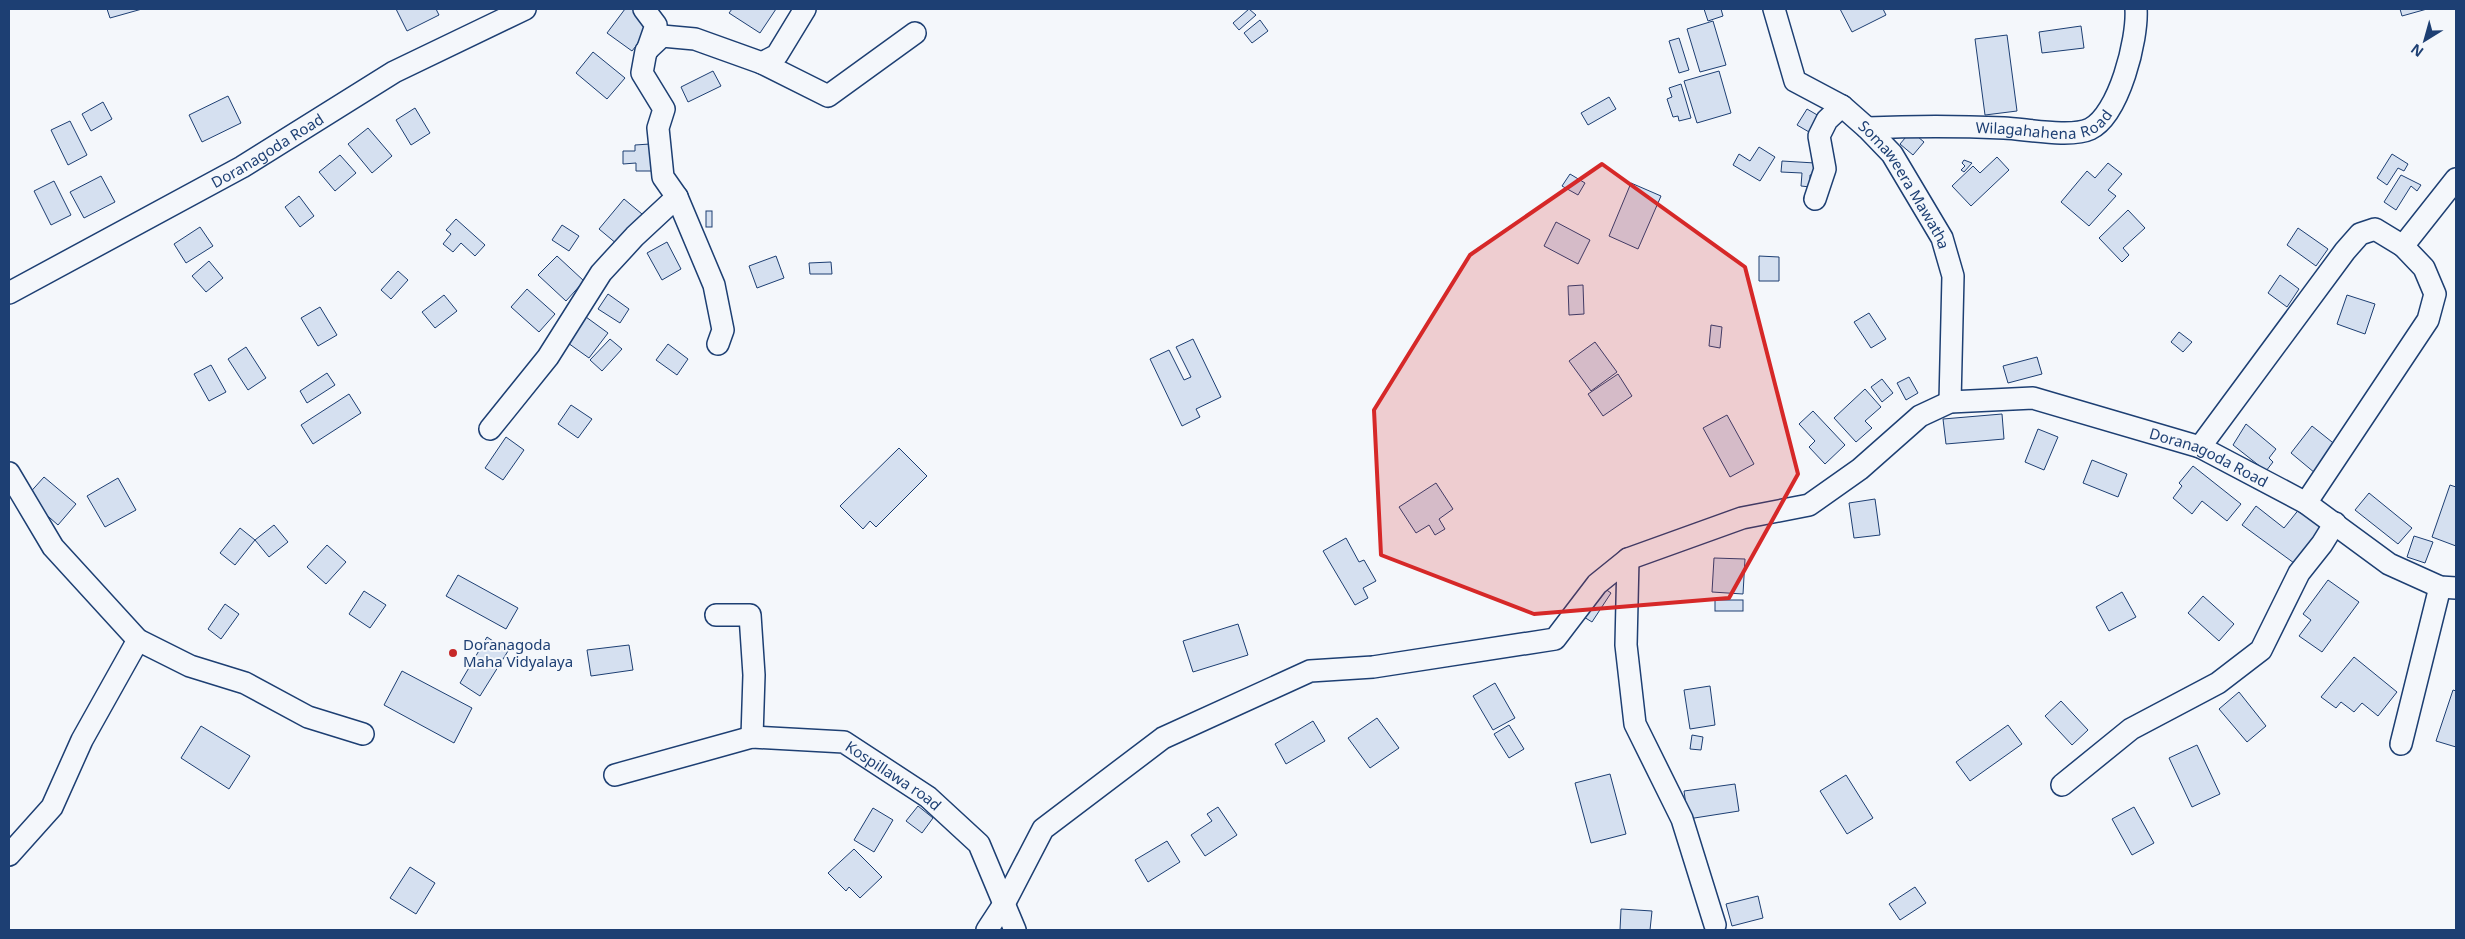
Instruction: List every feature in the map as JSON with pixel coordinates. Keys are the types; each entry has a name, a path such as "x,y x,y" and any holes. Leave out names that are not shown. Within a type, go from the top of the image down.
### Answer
{"street":[{"name":"Doranagoda Road","path":"9,293 242,167 394,72 526,9"},
{"path":"644,9 656,25 646,51 642,73 664,109 658,128 663,177 677,196 714,285 723,330 718,344"},
{"path":"762,63 777,55 805,9"},
{"name":"Somaweera Mawatha","path":"1774,9 1795,81 1842,106 1868,128 1892,154 1942,238 1953,276 1950,402"},
{"name":"Wilagahahena Road","path":"1868,128 2004,128 2062,133 2090,129 2105,118 2116,100 2133,41 2136,9"},
{"path":"646,51 662,36 695,39 762,63 828,96 915,32"},
{"path":"1815,199 1825,169 1819,136 1827,120 1842,106"},
{"path":"2403,246 2456,179"},
{"path":"490,429 548,357 601,274 634,236 677,196"},
{"path":"2200,447 2339,259 2360,234 2375,229 2403,246 2424,268 2435,294 2428,320 2306,503"},
{"name":"Doranagoda Road","path":"1950,402 2033,398 2200,447 2306,503 2389,564 2448,588"},
{"path":"988,930 1004,904 1043,829 1163,738 1310,671 1373,667 1555,639 1597,584 1628,559 1742,518 1809,505 1860,469 1920,416 1950,402"},
{"path":"9,473 53,547 138,640 190,666 245,683 308,717 363,734"},
{"path":"2062,785 2131,729 2218,683 2262,650 2299,573 2322,544 2335,523"},
{"path":"1628,559 1626,645 1635,724 1682,819 1715,925"},
{"path":"2402,744 2448,588"},
{"path":"716,615 750,615 754,675 752,737"},
{"path":"9,855 52,808 82,740 138,640"},
{"name":"Kospillawa road","path":"615,775 752,737 844,742 928,797 979,844 1015,930"}],"highlighted area":[{"path":"1602,164 1745,267 1798,474 1729,598 1534,614 1381,555 1374,410 1470,255"}],"building":[{"path":"107,9 142,9 110,18"},
{"path":"396,9 436,9 439,15 407,31"},
{"path":"625,9 632,9 653,24 632,51 607,33"},
{"path":"732,9 776,9 760,33 729,13"},
{"path":"1249,9 1256,15 1239,30 1233,23"},
{"path":"1704,9 1721,9 1723,16 1708,21"},
{"path":"1840,9 1883,9 1886,15 1852,32"},
{"path":"2400,9 2427,9 2402,16"},
{"path":"1260,20 1268,31 1252,43 1244,33"},
{"path":"1713,21 1726,65 1700,72 1687,29"},
{"path":"2081,26 2084,48 2042,53 2039,32"},
{"path":"2007,35 2017,111 1985,115 1975,39"},
{"path":"1679,38 1689,70 1679,73 1669,41"},
{"path":"593,52 625,78 607,99 576,73"},
{"path":"713,71 721,86 688,102 681,87"},
{"path":"1719,71 1731,113 1697,123 1684,81"},
{"path":"1681,84 1691,118 1679,121 1678,116 1673,117 1667,99 1672,97 1669,88"},
{"path":"228,96 241,123 202,142 189,115"},
{"path":"1609,97 1616,109 1588,125 1581,113"},
{"path":"103,102 112,119 91,131 82,114"},
{"path":"415,108 430,133 411,145 396,120"},
{"path":"1807,109 1819,116 1809,132 1797,125"},
{"path":"70,121 87,155 68,165 51,130"},
{"path":"368,128 392,156 372,173 348,144"},
{"path":"1911,131 1924,142 1913,155 1900,144"},
{"path":"650,144 652,171 636,171 636,163 623,164 623,151 635,151 635,145"},
{"path":"1759,147 1775,157 1760,181 1733,165 1739,154 1750,161"},
{"path":"2392,154 2408,164 2404,171 2398,168 2387,185 2377,178"},
{"path":"340,155 356,173 335,191 319,172"},
{"path":"1997,157 2009,170 1971,206 1952,186 1973,166 1980,173"},
{"path":"1964,160 1972,163 1964,172 1961,170 1965,166 1962,163"},
{"path":"1782,161 1815,163 1814,175 1810,175 1810,187 1801,186 1802,173 1781,172"},
{"path":"2108,163 2122,174 2108,190 2116,196 2089,226 2061,202 2087,171 2095,178"},
{"path":"1570,174 1585,183 1578,195 1562,186"},
{"path":"2401,175 2421,185 2417,191 2411,186 2396,210 2384,202"},
{"path":"101,176 115,202 84,218 70,192"},
{"path":"54,181 71,215 51,225 34,191"},
{"path":"1631,183 1661,196 1638,249 1609,236"},
{"path":"299,196 314,216 300,227 285,207"},
{"path":"624,199 642,214 617,244 599,229"},
{"path":"2128,210 2145,228 2123,248 2129,255 2122,262 2099,238"},
{"path":"706,211 712,211 712,227 706,227"},
{"path":"456,219 485,245 475,256 461,243 453,252 443,244 451,234 446,230"},
{"path":"1556,222 1590,240 1578,264 1544,246"},
{"path":"562,225 579,236 569,251 552,240"},
{"path":"200,227 213,246 186,263 174,244"},
{"path":"2298,228 2328,249 2316,266 2287,245"},
{"path":"667,242 681,269 662,280 647,253"},
{"path":"557,256 584,281 566,301 538,275"},
{"path":"776,256 784,278 757,288 749,266"},
{"path":"1759,256 1779,257 1779,281 1759,281"},
{"path":"209,261 223,278 206,292 192,276"},
{"path":"831,262 832,274 810,274 809,263"},
{"path":"398,271 408,280 391,299 381,290"},
{"path":"2280,275 2299,289 2287,307 2268,293"},
{"path":"1583,285 1584,314 1569,315 1568,286"},
{"path":"527,289 555,314 539,332 511,307"},
{"path":"608,294 629,309 620,323 598,309"},
{"path":"444,295 457,311 435,328 422,312"},
{"path":"2347,295 2375,304 2365,334 2337,324"},
{"path":"320,307 337,335 318,346 301,318"},
{"path":"1869,313 1886,339 1871,348 1854,322"},
{"path":"586,317 608,333 589,358 568,343"},
{"path":"1711,325 1722,327 1720,348 1709,346"},
{"path":"2179,332 2192,342 2183,352 2171,342"},
{"path":"610,339 622,349 602,371 590,360"},
{"path":"1193,339 1221,397 1196,409 1200,417 1182,426 1150,359 1169,350 1184,380 1191,377 1176,347"},
{"path":"1595,342 1617,372 1591,391 1569,361"},
{"path":"668,344 688,359 677,375 656,360"},
{"path":"246,347 266,378 248,390 228,359"},
{"path":"2037,357 2042,374 2008,383 2003,366"},
{"path":"211,365 226,392 209,401 194,374"},
{"path":"327,373 335,385 307,403 300,391"},
{"path":"1618,374 1632,396 1603,416 1588,394"},
{"path":"1909,377 1918,393 1906,400 1897,383"},
{"path":"1882,379 1893,393 1882,402 1871,387"},
{"path":"1865,389 1881,407 1865,421 1872,428 1856,442 1834,418"},
{"path":"349,394 361,413 313,444 301,425"},
{"path":"571,405 592,419 578,438 558,424"},
{"path":"1813,411 1845,445 1825,464 1809,447 1815,441 1799,424"},
{"path":"2002,414 2004,439 1946,444 1943,419"},
{"path":"1727,415 1754,464 1730,477 1703,428"},
{"path":"2246,424 2276,449 2269,458 2273,462 2266,471 2233,445"},
{"path":"2312,426 2337,446 2315,473 2291,453"},
{"path":"2038,429 2058,437 2044,470 2025,462"},
{"path":"506,437 524,450 503,480 485,468"},
{"path":"899,448 927,476 876,527 870,521 863,529 840,506"},
{"path":"2092,460 2127,474 2118,497 2083,483"},
{"path":"2193,466 2241,504 2227,521 2202,501 2192,514 2173,498 2182,486 2179,483"},
{"path":"44,477 76,504 58,525 26,497"},
{"path":"118,478 136,510 105,527 87,496"},
{"path":"1436,483 1453,509 1439,519 1445,529 1435,535 1429,525 1416,533 1399,507"},
{"path":"2450,485 2456,487 2456,546 2432,537"},
{"path":"2369,493 2412,528 2398,544 2355,510"},
{"path":"1875,499 1880,535 1854,538 1849,503"},
{"path":"2256,506 2284,528 2300,508 2323,526 2294,563 2242,525"},
{"path":"274,525 288,542 269,557 255,540"},
{"path":"240,528 255,540 235,565 220,553"},
{"path":"2414,536 2433,542 2425,563 2407,557"},
{"path":"1346,538 1359,562 1364,560 1376,581 1363,588 1368,598 1355,605 1323,551"},
{"path":"327,545 346,562 326,584 307,567"},
{"path":"1714,558 1745,559 1743,594 1712,592"},
{"path":"458,575 518,608 506,629 446,596"},
{"path":"2328,580 2359,602 2322,652 2299,636 2311,620 2303,614"},
{"path":"1598,584 1611,593 1592,622 1579,614"},
{"path":"364,591 386,605 370,628 349,614"},
{"path":"2122,592 2136,617 2109,631 2096,607"},
{"path":"2203,596 2234,624 2219,641 2188,613"},
{"path":"1715,600 1743,600 1743,611 1715,611"},
{"path":"225,604 239,614 221,639 208,629"},
{"path":"1238,624 1248,655 1193,672 1183,641"},
{"path":"487,637 508,651 480,696 460,683"},
{"path":"629,645 633,670 591,676 587,650"},
{"path":"2354,657 2397,692 2378,716 2362,703 2354,712 2341,702 2336,708 2321,697"},
{"path":"402,671 472,708 454,743 384,705"},
{"path":"1495,683 1515,718 1493,730 1473,696"},
{"path":"1710,686 1715,725 1690,729 1684,690"},
{"path":"2453,690 2456,691 2456,747 2436,741"},
{"path":"2239,692 2266,726 2247,742 2219,709"},
{"path":"2061,701 2088,730 2072,745 2045,716"},
{"path":"1377,718 1399,748 1370,768 1348,738"},
{"path":"1313,721 1325,741 1286,764 1275,744"},
{"path":"1509,725 1524,749 1509,758 1494,734"},
{"path":"2008,725 2022,744 1970,781 1956,762"},
{"path":"201,726 250,756 229,789 181,758"},
{"path":"1692,735 1703,737 1701,750 1690,749"},
{"path":"2197,745 2220,794 2192,807 2169,758"},
{"path":"1610,774 1626,834 1591,843 1575,783"},
{"path":"1846,775 1873,818 1847,834 1820,791"},
{"path":"1735,784 1739,811 1688,819 1684,791"},
{"path":"918,806 933,818 922,833 906,821"},
{"path":"1218,807 1237,835 1205,856 1191,835 1212,821 1207,814"},
{"path":"2134,807 2154,843 2132,855 2112,819"},
{"path":"873,808 893,820 874,852 854,840"},
{"path":"1167,841 1180,862 1148,882 1135,860"},
{"path":"854,849 882,877 860,898 849,887 846,891 828,873"},
{"path":"410,867 435,883 416,914 390,898"},
{"path":"1915,887 1926,903 1900,920 1889,904"},
{"path":"1758,896 1763,918 1732,926 1726,904"},
{"path":"1621,909 1652,911 1650,930 1620,930"}],"place":[{"name":"Doranagoda Maha Vidyalaya","path":"453,653"}]}
